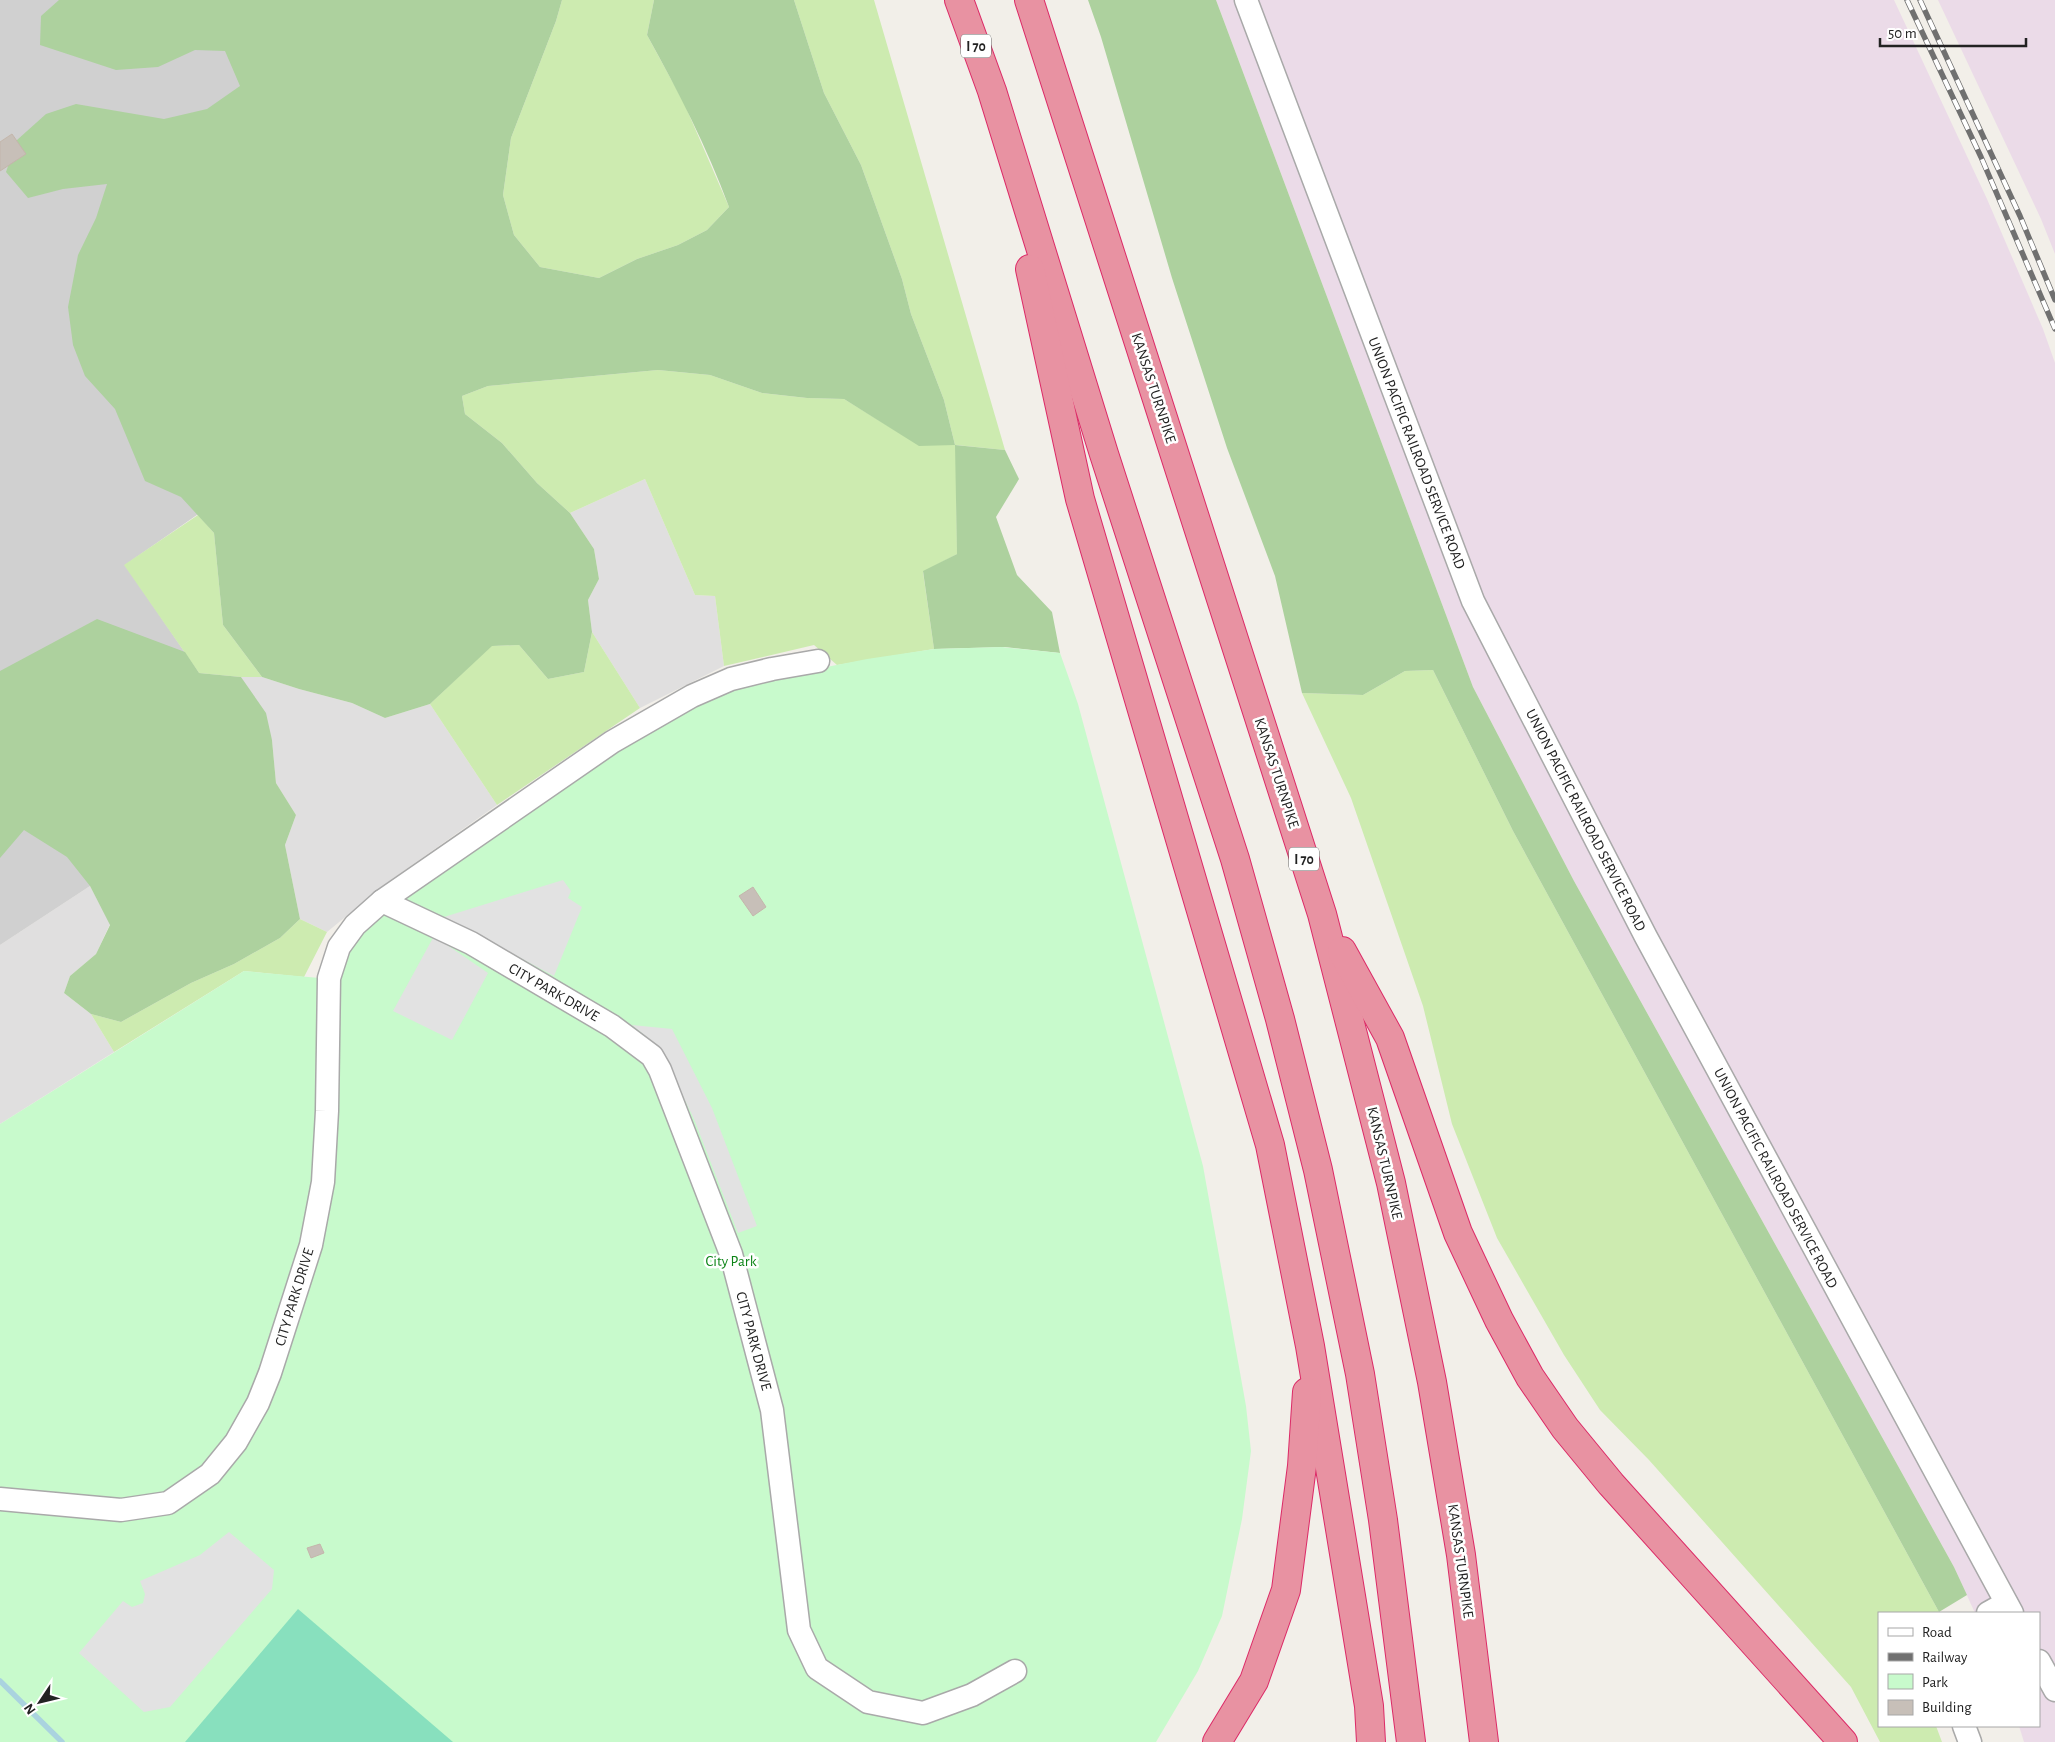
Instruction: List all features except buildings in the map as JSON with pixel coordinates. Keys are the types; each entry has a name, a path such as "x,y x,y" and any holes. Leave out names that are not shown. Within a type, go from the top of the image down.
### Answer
{"highway":[{"name":"I 70","path":"959,0 992,91 1107,463 1235,859 1280,1019 1318,1170 1360,1374 1384,1529 1411,1742"},
{"name":"KANSAS TURNPIKE","path":"1029,0 1322,914 1391,1183 1432,1382 1461,1555 1484,1742"},
{"path":"992,91 1080,499 1270,1145 1310,1346 1369,1706 1370,1742"},
{"path":"1322,914 1390,1038 1458,1233 1499,1320 1530,1377 1565,1428 1611,1484 1843,1742"},
{"path":"1217,1742 1254,1681 1286,1590 1302,1466 1310,1346"}],"street":[{"name":"UNION PACIFIC RAILROAD SERVICE ROAD","path":"1246,0 1473,601 1646,937 2002,1610"},
{"name":"CITY PARK DRIVE","path":"0,1499 121,1510 168,1502 210,1474 236,1442 258,1403 270,1373 311,1246 323,1174 327,1110 329,978 339,947 355,925 382,901 612,742 692,696 731,680 772,669 818,661"},
{"name":"CITY PARK DRIVE","path":"382,901 471,943 612,1026 652,1056 660,1070 731,1254 772,1410 799,1630 817,1668 868,1702 922,1714 972,1695 1016,1671"},
{"path":"2040,1664 2055,1690"},
{"path":"1964,1727 1970,1742"}],"shaded area":[{"path":"0,0 336,0 533,281 125,565 199,673 90,886 0,945"},
{"path":"1216,0 1894,0 1987,199 2043,329 2055,363 2055,1742 2024,1742 2019,1727 2040,1727 2040,1612 1975,1612 1954,1567 1574,881 1473,687"},
{"path":"1938,0 2055,0 2055,254 2041,219"},
{"path":"645,479 695,595 715,596 724,666 640,708 592,632 588,600 599,579 594,549 570,513"},
{"path":"241,677 262,677 352,703 385,718 430,704 497,805 388,882 327,932 300,919 285,845 296,815 276,783 272,740"},
{"path":"563,880 571,891 568,898 582,907 554,976 444,917"},
{"path":"90,886 110,924 96,954 70,976 64,993 91,1014 114,1052 0,1124 0,945"},
{"path":"434,936 488,973 452,1040 393,1011"},
{"path":"632,1025 672,1029 712,1108 757,1226 738,1233 694,1119 659,1047"},
{"path":"229,1532 274,1570 272,1589 170,1707 144,1712 79,1653 123,1601 132,1607 143,1603 145,1594 140,1581 200,1555"}],"green space":[{"path":"59,0 562,0 556,21 511,138 503,195 514,235 540,267 599,278 637,259 678,245 707,230 729,207 691,120 647,35 654,0 794,0 824,93 861,165 902,279 911,314 944,400 955,445 919,446 844,399 807,398 762,393 710,375 658,370 488,386 462,396 465,414 502,443 537,483 570,513 594,549 599,579 588,600 592,632 584,672 548,679 519,645 492,646 430,704 385,718 352,703 262,677 223,625 214,533 181,497 145,481 115,409 85,376 73,345 68,307 78,255 96,218 107,184 63,189 28,198 6,172 17,140 46,114 76,104 164,119 207,109 240,86 225,51 195,50 158,67 116,70 40,45 41,16"},
{"path":"562,0 654,0 647,35 684,103 729,207 707,230 678,245 637,259 599,278 540,267 514,235 503,195 511,138 556,21"},
{"path":"794,0 874,0 1005,450 956,445 957,554 923,572 934,649 837,665 814,645 724,666 715,596 695,595 645,479 570,513 537,483 502,443 465,414 462,396 488,386 658,370 710,375 762,393 807,398 844,399 919,445 955,445 944,400 911,314 902,279 861,165 824,93"},
{"path":"1088,0 1216,0 1473,687 1574,881 1954,1567 1967,1595 1939,1612 1513,831 1433,670 1405,671 1363,695 1302,693 1275,576 1227,448 1172,278 1101,37"},
{"path":"955,445 1005,450 1019,479 996,517 1017,575 1052,612 1060,653 1005,647 934,649 923,571 957,554"},
{"path":"198,515 214,533 223,625 262,677 199,673 124,565"},
{"path":"97,619 185,652 199,673 241,677 266,713 272,740 276,783 296,815 285,845 300,919 280,938 234,964 191,983 121,1022 91,1014 64,993 70,976 96,954 110,925 90,886 67,857 24,830 0,858 0,671"},
{"path":"592,632 640,708 497,805 430,704 491,646 519,645 548,679 584,672"},
{"name":"City Park","path":"1002,647 1060,653 1078,704 1203,1166 1246,1406 1251,1451 1242,1519 1222,1616 1198,1671 1156,1742 0,1742 0,1124 244,971 341,980 346,959 352,945 377,917 633,740 700,704 750,682 867,659 934,649"},
{"path":"1433,670 1513,831 1939,1612 1878,1612 1878,1727 1936,1727 1942,1742 1880,1742 1851,1687 1649,1460 1600,1410 1564,1355 1497,1238 1452,1124 1423,1006 1351,798 1302,693 1363,695 1405,671"},
{"path":"300,919 327,932 304,977 244,971 114,1052 91,1014 121,1022 191,983 234,964 280,938"},
{"path":"298,1609 453,1742 185,1742"}],"waterway":[{"path":"0,1681 62,1742"}],"railway":[{"path":"1907,0 1981,157 2055,329"},
{"path":"1920,0 2020,216 2055,300"}]}
